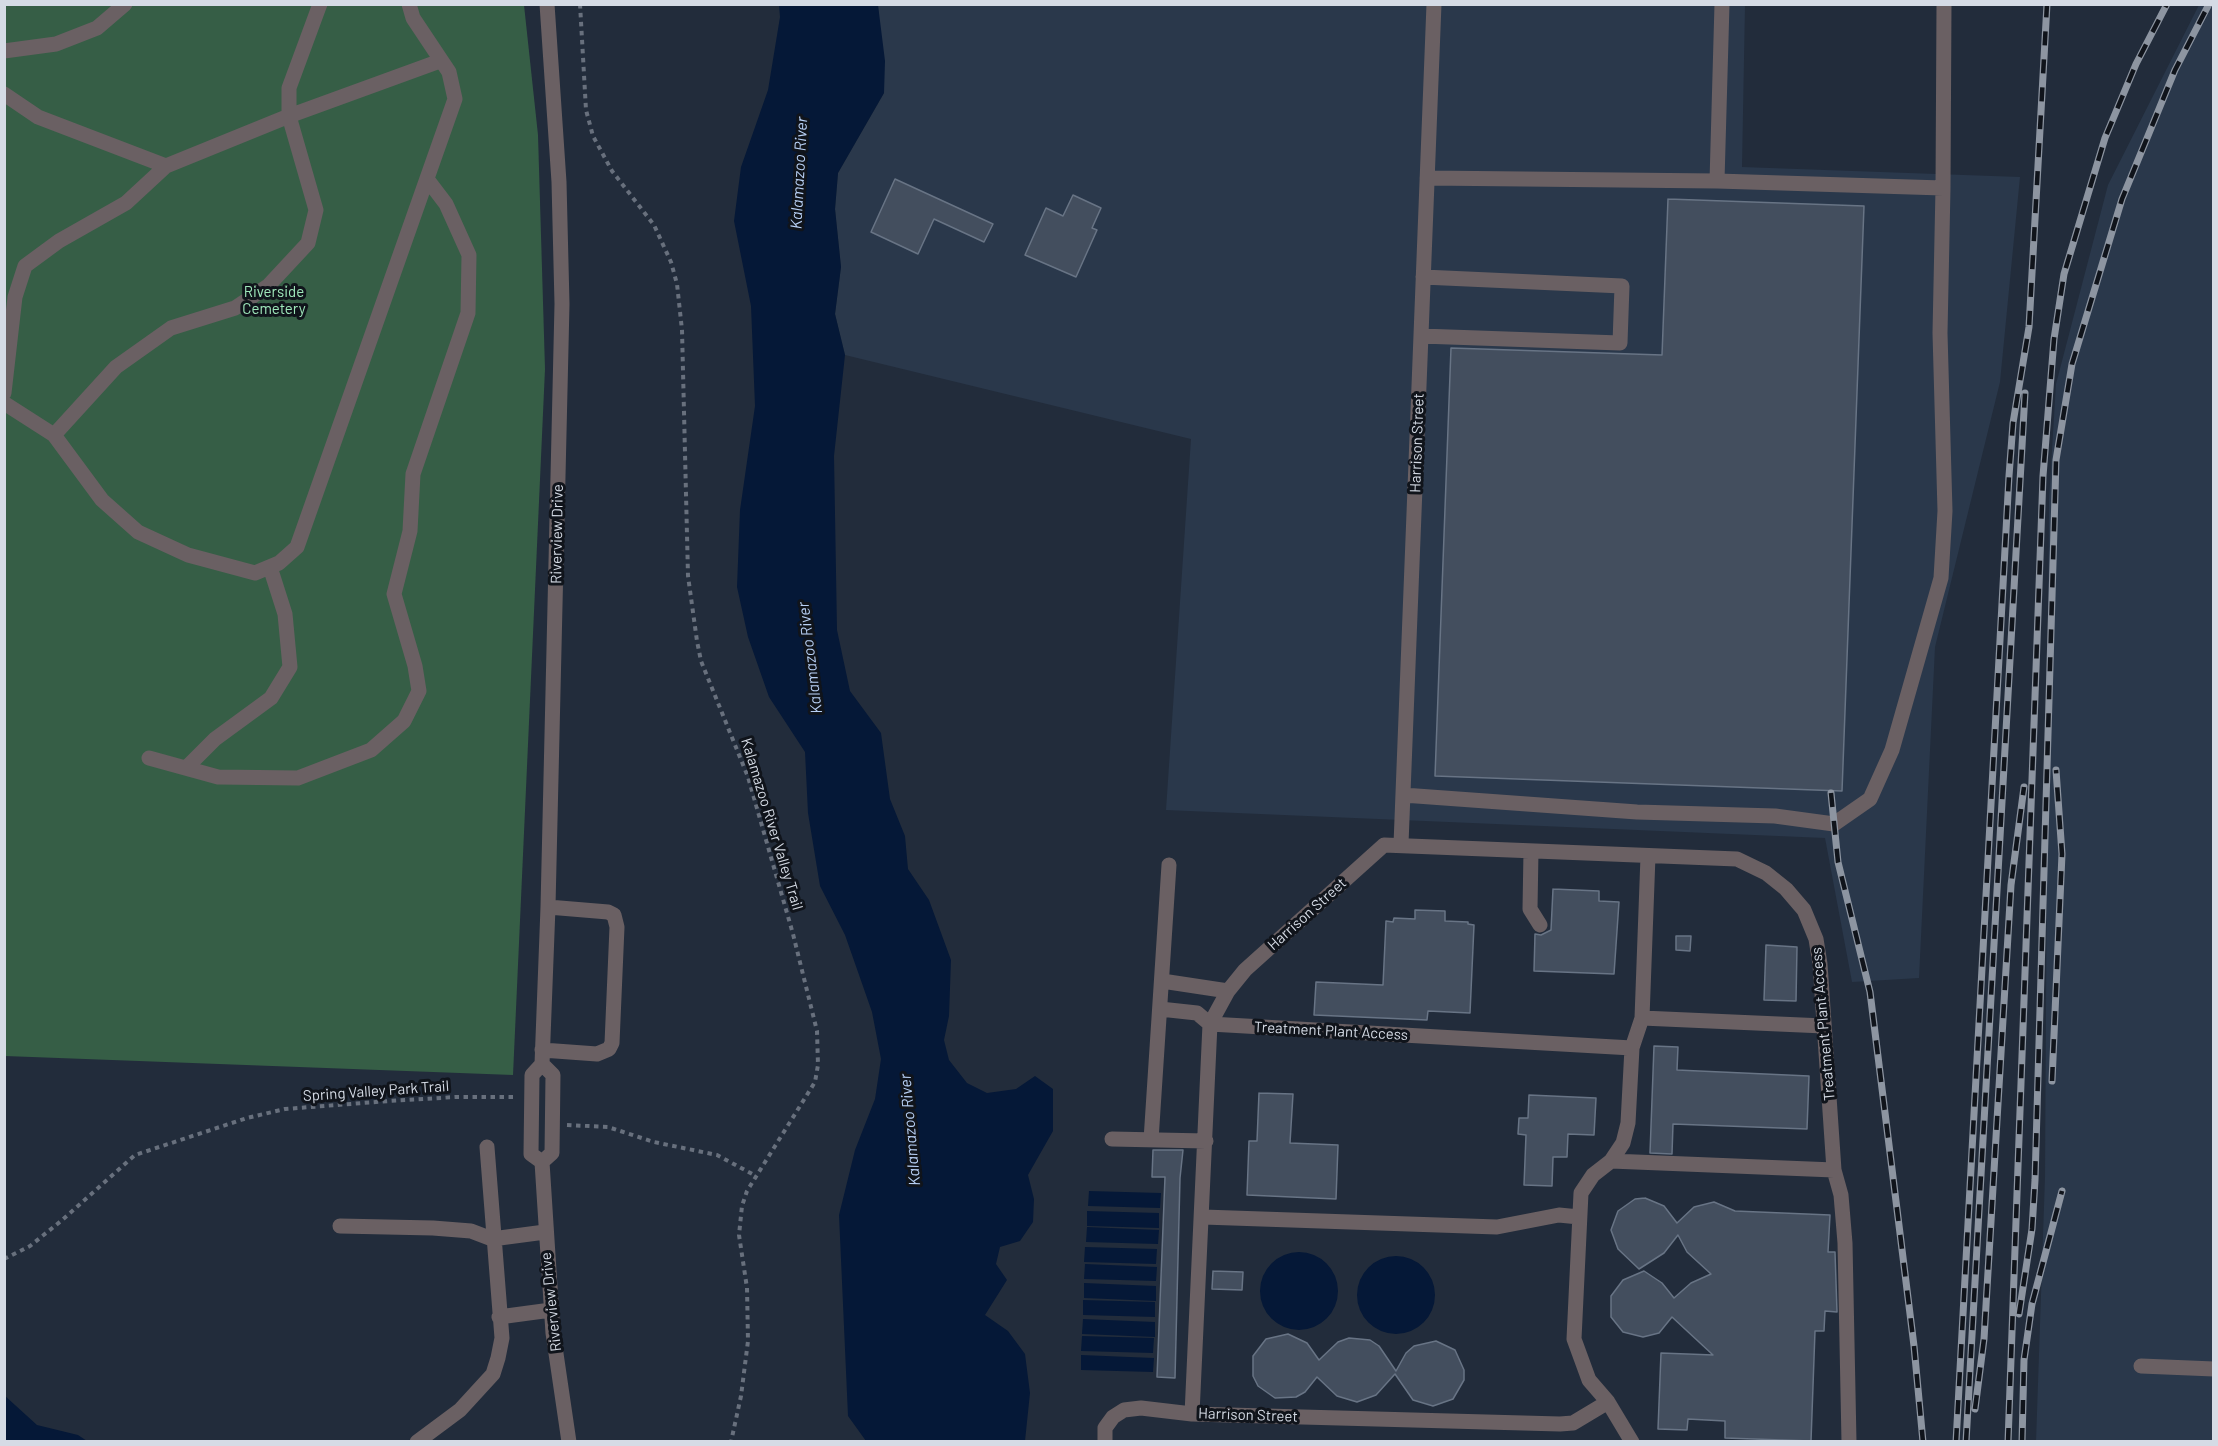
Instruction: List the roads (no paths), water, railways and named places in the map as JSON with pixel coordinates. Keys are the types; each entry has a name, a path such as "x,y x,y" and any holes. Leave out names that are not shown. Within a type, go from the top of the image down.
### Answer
{"street":[{"path":"4,51 66,40 97,28 125,4"},
{"path":"54,435 116,367 171,328 235,308 268,286 308,243 316,210 290,116 289,88 320,4"},
{"path":"4,403 54,435 102,500 138,532 188,555 255,573 279,563 297,547 454,99 449,72 413,18 409,4"},
{"name":"Riverview Drive","path":"542,1162 531,1154 531,1097 532,1075 542,1057 549,907 562,304 559,182 547,4"},
{"name":"Harrison Street","path":"1434,4 1401,844 1384,845 1245,970 1228,991 1210,1024 1203,1217 1192,1414 1560,1424 1573,1423 1608,1402"},
{"path":"1717,181 1722,4"},
{"path":"1402,795 1637,812 1775,816 1834,824 1870,799 1892,750 1941,578 1945,511 1940,333 1944,4"},
{"path":"4,393 15,297 25,266 59,241 126,203 166,166 290,116 440,61"},
{"path":"4,94 38,117 166,166"},
{"path":"1427,178 1717,181 1943,188"},
{"path":"149,758 218,777 298,777 371,750 404,721 419,691 415,666 394,594 410,531 413,474 468,313 469,255 446,204 427,179"},
{"path":"1421,336 1620,343 1622,285 1423,277"},
{"path":"186,768 215,739 271,698 290,667 285,614 270,567"},
{"name":"Treatment Plant Access","path":"1401,844 1737,859 1766,873 1786,889 1804,910 1816,939 1834,1170 1841,1195 1845,1243 1849,1442"},
{"path":"1531,851 1530,909 1540,925"},
{"path":"1632,1442 1608,1402 1589,1380 1574,1339 1581,1193 1593,1175 1611,1161 1623,1143 1628,1123 1632,1048 1642,1018 1648,856"},
{"path":"1152,1140 1169,865"},
{"path":"542,1057 597,1054 609,1049 612,1043 616,927 614,915 608,912 549,907"},
{"path":"1162,981 1228,991"},
{"path":"1160,1009 1197,1013 1210,1024"},
{"path":"1642,1018 1824,1026"},
{"name":"Treatment Plant Access","path":"1210,1024 1632,1048"},
{"name":"Riverview Drive","path":"542,1057 553,1075 552,1152 542,1162 544,1232 551,1310 569,1442"},
{"path":"1112,1139 1206,1141"},
{"path":"417,1442 460,1410 493,1374 502,1338 492,1239 487,1147"},
{"path":"1611,1161 1834,1170"},
{"path":"1203,1217 1497,1227 1559,1215 1579,1218"},
{"path":"340,1226 471,1231 492,1239 544,1232"},
{"path":"499,1317 551,1310"},
{"path":"2141,1366 2214,1369"},
{"path":"1105,1442 1105,1428 1113,1417 1124,1410 1141,1408 1192,1414"}],"water":[{"name":"Kalamazoo River","path":"779,5 878,5 885,61 884,93 838,173 835,209 841,267 835,314 845,355 834,456 837,630 850,691 881,733 890,799 905,836 908,869 929,900 951,960 949,1016 944,1040 949,1060 967,1083 987,1093 1016,1089 1035,1076 1053,1089 1053,1131 1028,1175 1034,1199 1033,1222 1020,1241 1000,1247 996,1264 1007,1280 985,1315 1008,1331 1025,1354 1030,1393 1025,1441 866,1441 848,1416 839,1215 855,1150 875,1099 881,1059 872,1012 845,935 820,886 808,813 805,752 769,697 748,637 737,587 740,510 755,406 751,306 734,221 741,167 768,90 780,17"},
{"path":"1089,1191 1161,1193 1160,1208 1088,1206"},
{"path":"1087,1211 1159,1213 1159,1228 1087,1226"},
{"path":"1087,1227 1159,1230 1158,1244 1086,1242"},
{"path":"1085,1247 1157,1249 1156,1264 1084,1262"},
{"path":"1299,1252 1314,1255 1327,1263 1335,1276 1338,1291 1335,1306 1327,1319 1314,1327 1299,1330 1284,1327 1271,1319 1263,1306 1260,1291 1263,1276 1271,1263 1284,1255"},
{"path":"1396,1256 1411,1259 1424,1267 1432,1280 1435,1295 1432,1310 1424,1323 1411,1331 1396,1334 1381,1331 1368,1323 1360,1310 1357,1295 1360,1280 1368,1267 1381,1259"},
{"path":"1085,1264 1157,1267 1156,1281 1084,1279"},
{"path":"1084,1283 1156,1286 1156,1301 1084,1298"},
{"path":"1083,1300 1155,1302 1155,1317 1083,1315"},
{"path":"1083,1319 1155,1322 1155,1337 1082,1334"},
{"path":"1082,1336 1154,1338 1153,1353 1081,1351"},
{"path":"1081,1355 1154,1358 1153,1372 1081,1370"},
{"path":"4,1395 37,1425 78,1435 87,1441 5,1441"}],"railway":[{"path":"1956,1442 2009,476 2013,423 2029,327 2047,4"},
{"path":"2008,1442 2043,476 2054,339 2064,274 2105,138 2136,64 2167,4"},
{"path":"2019,1314 2032,1229 2035,1180 2056,460 2072,364 2122,199 2175,70 2209,4"},
{"path":"1966,1442 2025,393"},
{"path":"2052,1081 2062,854 2056,770"},
{"path":"1975,1409 1984,1339 2011,885 2024,787"},
{"path":"1831,793 1838,862 1870,992 1914,1346 1923,1442"},
{"path":"2022,1442 2024,1360 2032,1304 2062,1191"}],"park label":[{"name":"Riverside Cemetery","path":"274,300"}]}
